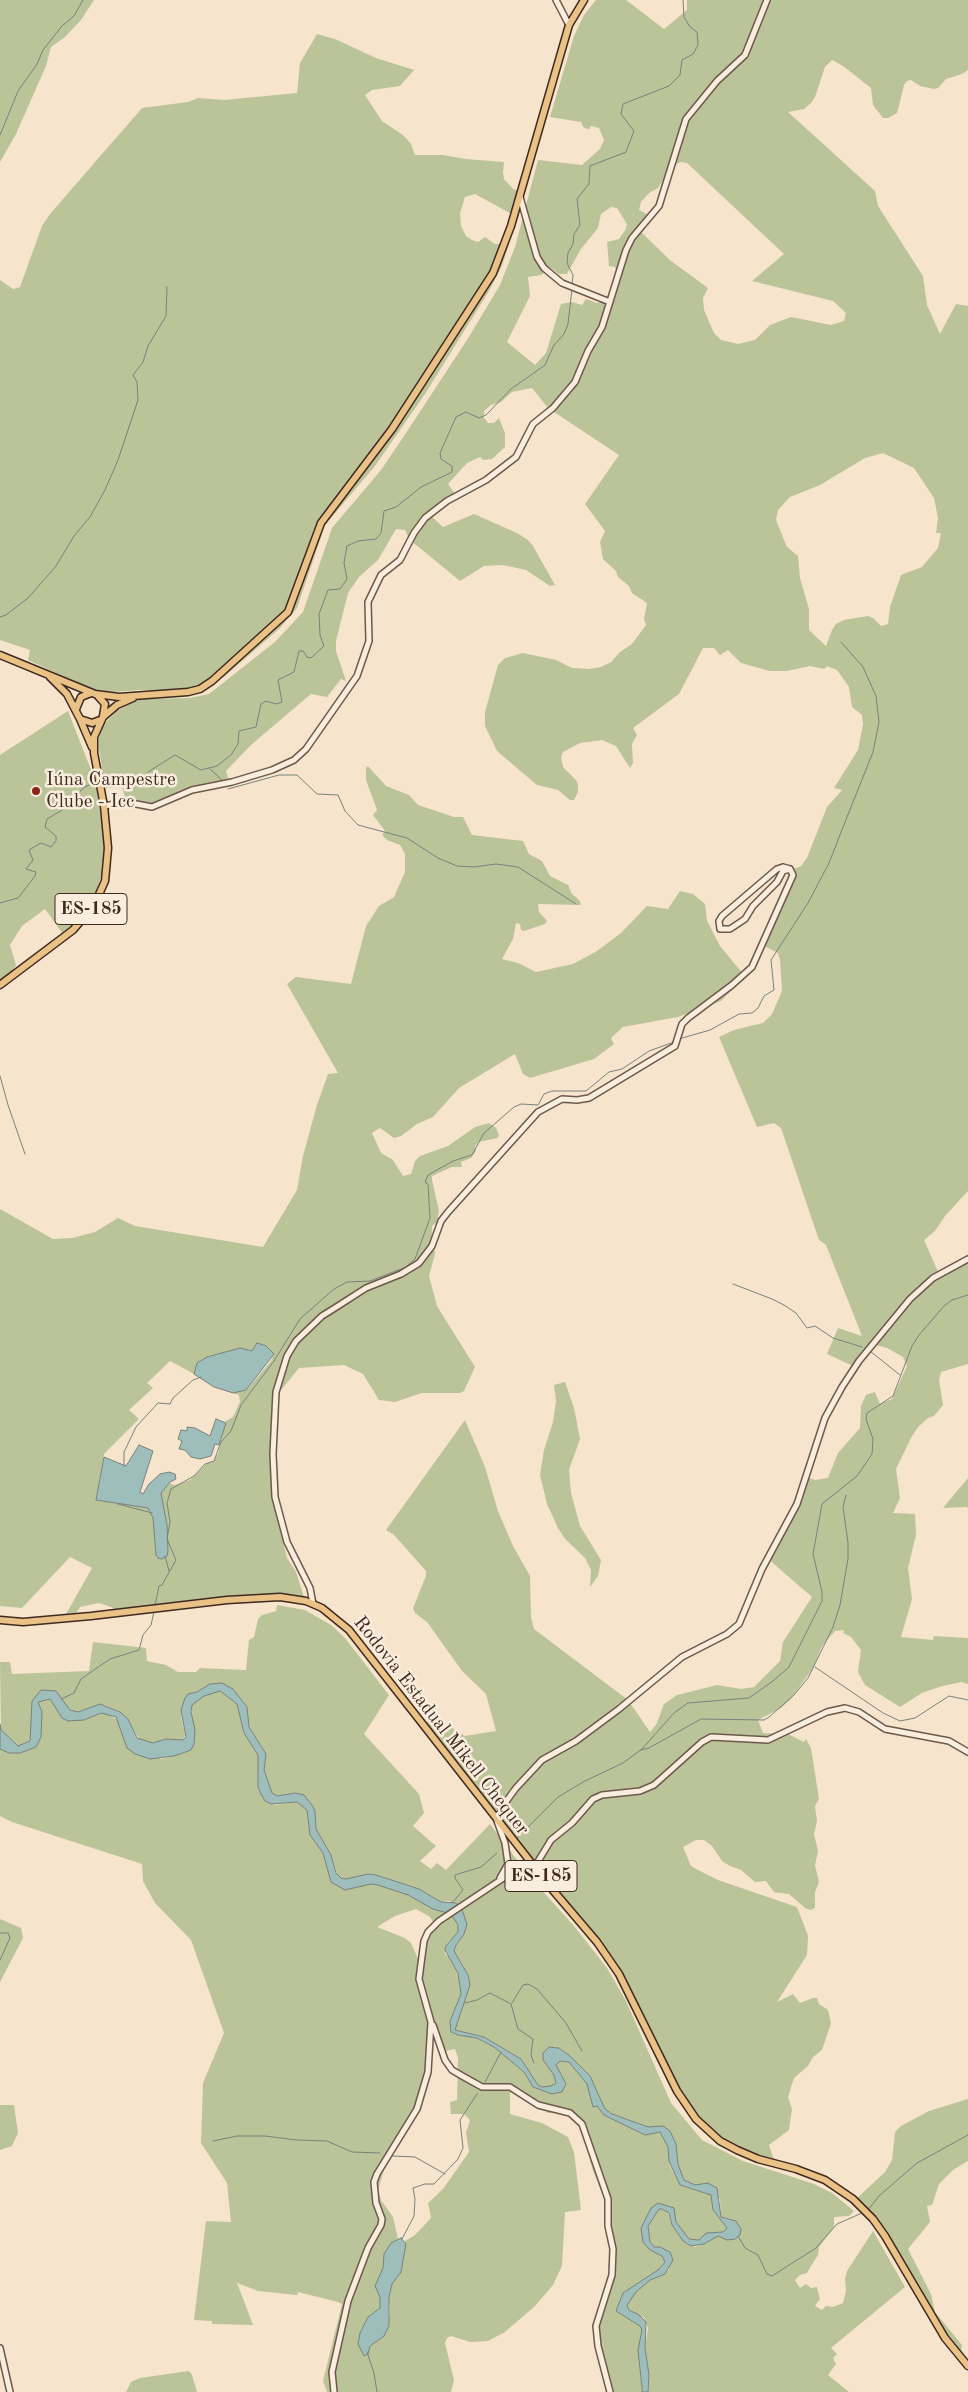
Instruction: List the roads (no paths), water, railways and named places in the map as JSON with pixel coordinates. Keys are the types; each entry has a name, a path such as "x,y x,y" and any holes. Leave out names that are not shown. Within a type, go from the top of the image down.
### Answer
{"main road":[{"path":"76,711 76,703 81,697 94,694 119,697 142,696 200,689 212,682 288,612 321,523 392,429 484,286 500,257 520,197 570,24 584,0"},
{"name":"ES-185","path":"0,655 94,694 105,704 94,737 94,753 104,806 108,862 105,881 98,899 73,930 0,985"},
{"name":"ES-185","path":"47,675 67,694 94,753"},
{"path":"80,719 92,723 117,705 142,696"},
{"name":"Rodovia Estadual Mikell Chequer","path":"0,1620 23,1622 227,1600 272,1598 297,1599 322,1608 349,1630 534,1868 598,1942 620,1974 677,2091 696,2119 720,2141 737,2150 758,2159 796,2169 825,2180 853,2199 873,2219 885,2236 944,2338 968,2366"}],"street":[{"path":"556,0 570,24"},
{"path":"104,806 126,802 152,807 192,790 232,782 272,770 301,754 357,676 369,641 368,602 381,575 401,558 414,533 425,518 486,480 516,457 533,424 553,408 575,382 588,351 602,327 628,245 659,206 686,119 717,81 745,55 767,0"},
{"path":"520,197 540,263 553,276 572,288 610,302"},
{"path":"313,1604 310,1588 287,1542 275,1496 273,1454 276,1392 287,1356 296,1341 322,1316 366,1288 401,1274 425,1257 448,1212 538,1112 562,1098 578,1100 589,1098 675,1046 680,1028 688,1018 752,968 793,875 790,869 783,867 777,869 722,916 719,921 719,928 725,930 742,922 753,906 777,882 783,871 790,869"},
{"path":"500,1878 508,1864 505,1843 497,1821 505,1803 527,1774 542,1760 576,1741 682,1657 727,1634 739,1624 762,1569 797,1504 826,1418 842,1387 859,1361 910,1299 933,1278 968,1259"},
{"path":"534,1868 550,1840 572,1823 593,1799 607,1795 640,1791 654,1785 702,1742 711,1737 768,1740 827,1712 845,1708 859,1712 885,1729 949,1741 968,1752"},
{"path":"551,1888 518,1870 500,1878 439,1921 428,1932 424,1941 420,1965 420,1984 445,2060 452,2070 482,2087 510,2087 538,2106 570,2113 582,2124 597,2172 607,2193 608,2226 612,2241 612,2275 596,2326 598,2346 610,2392"},
{"path":"334,2392 332,2372 348,2301 368,2248 381,2225 374,2182 383,2161 404,2132 421,2099 430,2062 431,2022"},
{"path":"0,2348 10,2392"}],"water":[{"path":"257,1343 266,1346 274,1354 246,1390 233,1393 214,1387 194,1374 197,1363 207,1357 240,1348 252,1351"},
{"path":"216,1419 226,1423 219,1445 215,1444 211,1456 200,1459 191,1457 185,1450 179,1449 182,1441 178,1439 181,1430 187,1431 187,1427 195,1428 210,1436"},
{"path":"139,1445 153,1451 140,1492 143,1494 149,1484 160,1474 169,1472 175,1474 176,1479 170,1482 161,1493 167,1525 168,1551 167,1556 162,1559 156,1555 153,1518 148,1508 96,1500 104,1457 126,1466"},
{"path":"222,1683 233,1689 247,1707 249,1727 266,1754 264,1770 272,1793 277,1796 295,1793 304,1795 315,1811 316,1829 331,1855 336,1873 341,1878 346,1879 368,1874 376,1875 419,1889 441,1902 456,1903 463,1912 467,1925 454,1951 468,1975 470,1985 455,2030 484,2037 521,2059 538,2085 542,2087 551,2086 556,2083 554,2075 543,2060 543,2053 549,2047 559,2048 590,2076 605,2109 612,2114 648,2127 663,2126 670,2131 676,2144 678,2164 684,2180 695,2185 708,2183 717,2188 721,2217 736,2221 741,2229 740,2235 735,2239 727,2240 718,2236 704,2244 691,2246 683,2241 672,2225 669,2213 662,2209 659,2209 648,2226 650,2242 654,2247 660,2247 670,2252 673,2260 665,2274 650,2280 636,2292 627,2305 629,2310 639,2315 646,2322 645,2348 649,2375 648,2392 642,2392 638,2350 642,2330 640,2326 616,2311 623,2293 658,2270 665,2262 662,2256 650,2250 643,2242 641,2228 651,2208 658,2203 674,2208 676,2222 689,2239 699,2240 706,2233 723,2232 727,2228 713,2210 711,2195 680,2185 669,2161 668,2147 660,2132 645,2135 604,2115 597,2106 593,2107 587,2084 569,2062 560,2061 556,2065 566,2084 562,2092 552,2094 533,2087 524,2072 494,2047 477,2038 451,2032 450,2021 461,1994 458,1973 445,1950 446,1946 458,1932 458,1925 451,1914 433,1909 408,1895 378,1885 371,1884 345,1890 331,1882 323,1853 310,1835 307,1810 297,1802 271,1804 265,1801 258,1787 258,1755 244,1733 237,1704 220,1691 204,1696 192,1705 191,1712 195,1730 194,1744 191,1750 174,1756 150,1759 135,1754 127,1748 116,1717 101,1713 84,1720 68,1721 62,1718 50,1699 38,1702 42,1712 41,1737 36,1747 20,1753 9,1753 0,1749 0,1724 1,1730 18,1746 30,1741 32,1701 41,1690 56,1691 70,1710 78,1712 100,1704 120,1712 128,1719 137,1738 153,1743 166,1739 183,1740 186,1737 181,1710 185,1698 188,1694 197,1692 210,1684"},
{"path":"401,2238 406,2244 401,2272 392,2284 389,2297 389,2326 384,2336 370,2346 368,2354 364,2356 358,2344 360,2333 368,2317 380,2308 380,2297 375,2286 383,2268 384,2254 391,2243"}],"waterway":[{"path":"0,135 18,91 37,64 43,50 62,26 74,16 83,0"},
{"path":"572,285 573,275 567,263 568,253 573,244 574,234 580,225 577,199 589,184 590,166 626,152 634,131 621,114 623,104 669,86 680,75 682,60 693,54 698,45 697,32 690,27 684,17 683,0"},
{"path":"0,617 6,615 28,598 56,566 74,536 90,517 105,490 118,460 138,400 137,382 133,375 143,362 148,346 166,316 167,287"},
{"path":"101,779 112,778 128,784 142,778 175,755 201,770 217,766 231,755 238,744 239,731 256,727 261,704 266,701 276,704 282,702 278,680 294,672 299,651 303,651 307,657 311,658 324,646 320,635 319,614 328,590 340,589 347,579 344,563 347,546 358,541 376,539 381,533 384,511 396,507 421,487 452,472 452,466 441,459 440,453 456,417 466,412 479,418 486,415 511,389 545,365 554,345 564,334 568,324 572,289"},
{"path":"679,1039 710,1030 739,1014 752,1013 758,1008 764,996 774,990 771,960 808,903 829,863 873,752 879,722 876,696 863,667 841,642"},
{"path":"210,769 223,781"},
{"path":"228,789 279,775 297,775 317,794 338,795 345,811 358,825 407,838 438,858 457,866 474,867 496,864 518,867 576,904"},
{"path":"0,903 18,898 35,876 36,872 26,869 33,860 29,850 41,843 51,847 56,841 56,836 45,827 47,819 69,806 83,788 97,781"},
{"path":"155,1605 159,1586 162,1585 176,1560 167,1539 170,1522 167,1503 171,1489 194,1476 205,1464 214,1461 221,1442 231,1431 241,1405 274,1361 300,1319 334,1289 347,1282 370,1281 406,1267 415,1259 430,1218 428,1184 425,1182 428,1175 453,1161 472,1155 484,1133 514,1107 521,1104 538,1105 544,1094 552,1091 586,1091 609,1072 622,1069 649,1051 674,1042"},
{"path":"0,1076 25,1154"},
{"path":"733,1284 784,1305 796,1313 807,1328 815,1326 833,1338 862,1347"},
{"path":"516,1839 558,1797 585,1781 623,1763 642,1749 674,1713 688,1703 749,1698 789,1667 822,1601 822,1592 813,1554 822,1504 857,1476 872,1454 873,1439 866,1419 867,1413 893,1396 912,1346 919,1335 944,1306 952,1300 968,1295"},
{"path":"870,1351 900,1375"},
{"path":"124,1466 124,1452 136,1427 158,1403 170,1404 173,1398 193,1380 201,1377"},
{"path":"641,1750 649,1748 701,1719 764,1720 794,1695 808,1678 833,1627 840,1605 848,1559 848,1543 843,1507 846,1495"},
{"path":"118,1504 152,1513"},
{"path":"165,1556 169,1571"},
{"path":"61,1699 74,1693 81,1679 110,1659 139,1650 143,1635 151,1625 154,1612"},
{"path":"815,1667 883,1713 900,1721 915,1718 949,1696 968,1700"},
{"path":"453,1902 463,1890 455,1875 481,1867 497,1853"},
{"path":"0,1933 8,1933 10,1938 0,1960"},
{"path":"512,2003 523,1985 528,1984 537,1989 566,2023 582,2051"},
{"path":"465,2003 477,2000 490,1993 511,2004 518,2029 533,2039 531,2055 534,2063"},
{"path":"483,2086 501,2052"},
{"path":"402,2239 414,2216 415,2199 413,2188 425,2184 434,2184 458,2159 463,2148 460,2120 477,2094"},
{"path":"868,2210 879,2196 917,2163 968,2135"},
{"path":"213,2141 237,2136 265,2136 327,2141 352,2152 380,2153"},
{"path":"392,2156 415,2157 445,2174"},
{"path":"738,2236 745,2248 758,2255 767,2274 772,2276 816,2248 837,2224 862,2213"},
{"path":"367,2352 374,2373 377,2392"}],"place":[{"name":"Iúna Campestre Clube - Icc","path":"36,791"}]}
